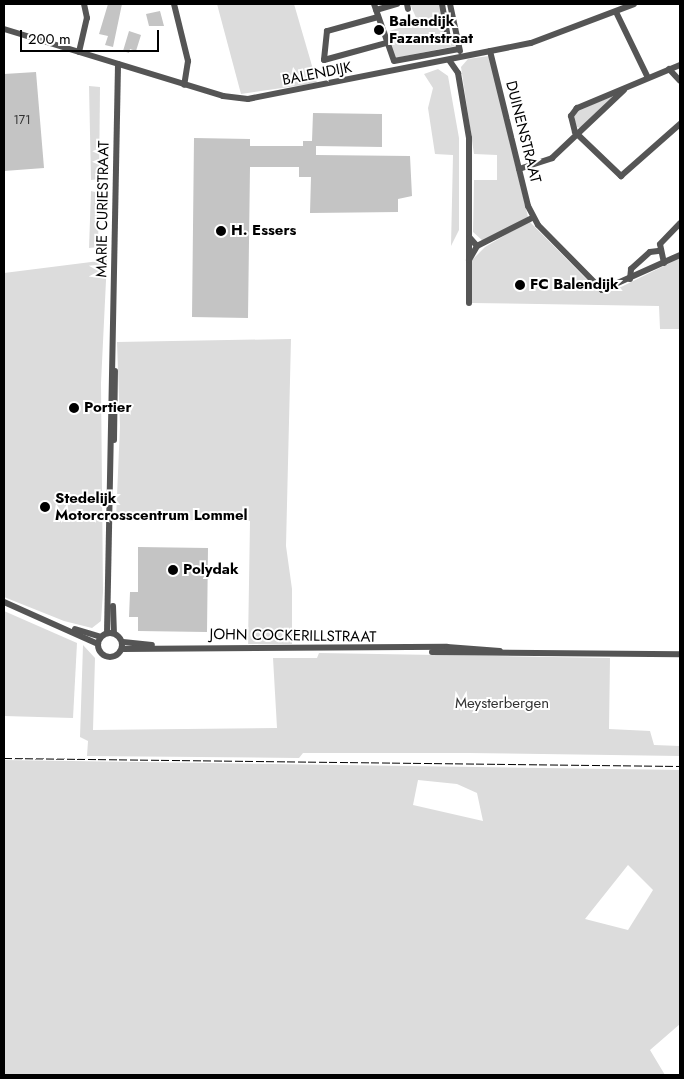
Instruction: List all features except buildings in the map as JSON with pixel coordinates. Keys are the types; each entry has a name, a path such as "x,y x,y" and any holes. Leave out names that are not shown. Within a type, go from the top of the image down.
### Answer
{"street":[{"path":"79,52 87,18 84,4"},
{"path":"174,4 188,61 184,85"},
{"path":"392,71 394,61 386,43 375,7 397,4"},
{"path":"442,4 448,37 458,45"},
{"path":"450,4 461,57"},
{"name":"BALENDIJK","path":"4,29 184,85 248,99 449,60 553,37 634,4"},
{"path":"616,12 648,78"},
{"path":"378,17 327,31 324,60 386,43"},
{"path":"394,61 458,45"},
{"name":"DUINENSTRAAT","path":"490,51 532,218 599,289 630,279 680,255"},
{"path":"449,60 458,73 468,122 470,238 468,303"},
{"name":"MARIE CURIESTRAAT","path":"107,635 111,590 118,64"},
{"path":"680,65 574,110 571,119 577,135 621,176 680,124"},
{"path":"669,69 680,81"},
{"path":"519,169 548,161 628,87"},
{"path":"469,260 477,246 532,218"},
{"path":"664,263 658,251 662,241 680,223"},
{"path":"470,238 477,246"},
{"path":"630,279 631,270 650,252 658,251"},
{"path":"4,602 98,644 107,635"},
{"path":"59,625 107,635 122,646"},
{"name":"JOHN COCKERILLSTRAAT","path":"98,644 100,652 110,658 122,646 422,650 447,647 500,651 680,654"}],"green space":[{"path":"217,4 294,4 317,83 241,94"},
{"path":"410,4 439,4 444,34 455,46 395,58 386,32 418,22"},
{"path":"489,56 528,217 483,241 473,232 474,180 497,180 497,155 474,154 461,67 468,59"},
{"path":"438,69 448,76 459,138 459,230 451,246 453,155 435,154 428,108 433,88 424,74"},
{"path":"89,86 100,87 99,179 91,180"},
{"path":"614,96 580,128 577,127 574,119 577,110"},
{"path":"91,191 99,193 98,247 89,248"},
{"path":"529,221 598,291 621,287 680,258 680,329 660,329 659,306 472,303 472,260 485,247"},
{"name":"Stedelijk Motorcrosscentrum Lommel","path":"107,260 101,383 103,592 101,621 92,628 64,621 4,597 4,273"},
{"path":"291,339 286,546 292,589 292,644 248,644 250,521 116,519 120,426 117,342"},
{"path":"4,611 77,643 73,718 4,716"},
{"name":"Meysterbergen","path":"83,645 95,658 93,730 277,728 273,658 317,658 319,653 610,658 609,729 650,731 654,745 680,746 680,756 303,753 299,758 87,756 88,741 80,737"},
{"path":"4,760 680,770 680,1024 650,1050 665,1075 4,1075","holes":["418,780 457,784 477,793 483,821 413,805","628,865 653,890 628,930 585,919"]}],"railway":[{"path":"4,758 680,766"}],"place":[{"name":"Balendijk Fazantstraat","path":"379,30"},
{"name":"H. Essers","path":"221,231"},
{"name":"FC Balendijk","path":"520,285"},
{"name":"Portier","path":"74,408"},
{"name":"Stedelijk Motorcrosscentrum Lommel","path":"45,507"},
{"name":"Polydak","path":"173,570"}]}
